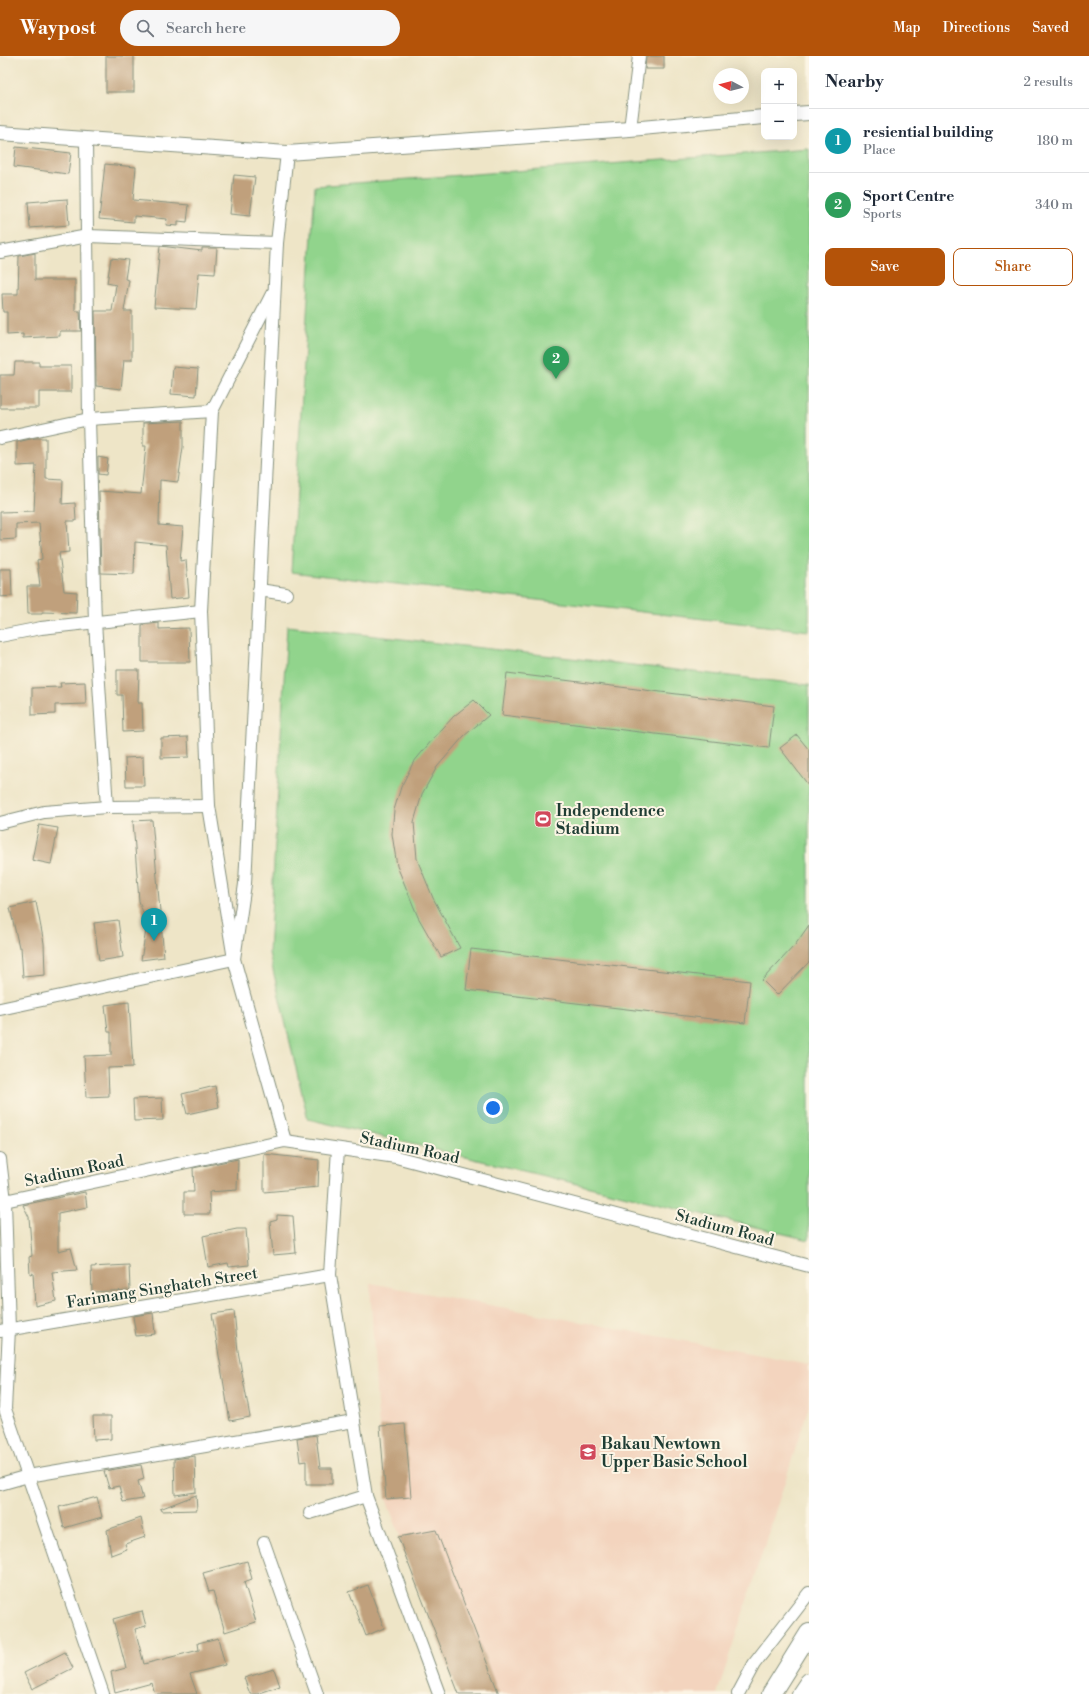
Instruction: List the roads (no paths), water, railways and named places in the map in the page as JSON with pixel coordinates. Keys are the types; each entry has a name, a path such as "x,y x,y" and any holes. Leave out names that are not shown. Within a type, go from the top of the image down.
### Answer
{"main road":[{"path":"771,1694 809,1633"},
{"path":"801,1694 809,1682"}],"street":[{"path":"630,129 639,56"},
{"path":"797,114 809,113"},
{"path":"0,133 287,153 630,129 761,117"},
{"path":"86,140 89,419 95,622 107,807"},
{"path":"234,959 245,884 274,290 277,243 287,153"},
{"path":"0,252 88,236 277,243"},
{"path":"274,290 212,411 201,611 208,806 234,959 285,1141"},
{"path":"0,438 89,419 212,411"},
{"path":"260,590 286,594"},
{"path":"0,636 41,628 201,611"},
{"path":"0,823 44,812 107,807 208,806"},
{"path":"0,1009 234,959"},
{"name":"Stadium Road","path":"2,1202 285,1141 396,1157 809,1266"},
{"path":"338,1148 330,1275 366,1496 439,1694"},
{"path":"0,1159 5,1330 5,1409 103,1694"},
{"name":"Farimang Singhateh Street","path":"5,1330 330,1275"},
{"path":"0,1484 28,1476 354,1421"},
{"path":"310,1513 366,1496"},
{"path":"264,1543 318,1694"},
{"path":"738,1694 754,1664 809,1593"}],"place":[{"name":"Sport Centre","path":"556,379"},
{"name":"Independence Stadium","path":"543,819"},
{"name":"resiential building","path":"154,941"},
{"name":"Bakau Newtown Upper Basic School","path":"588,1452"}]}
